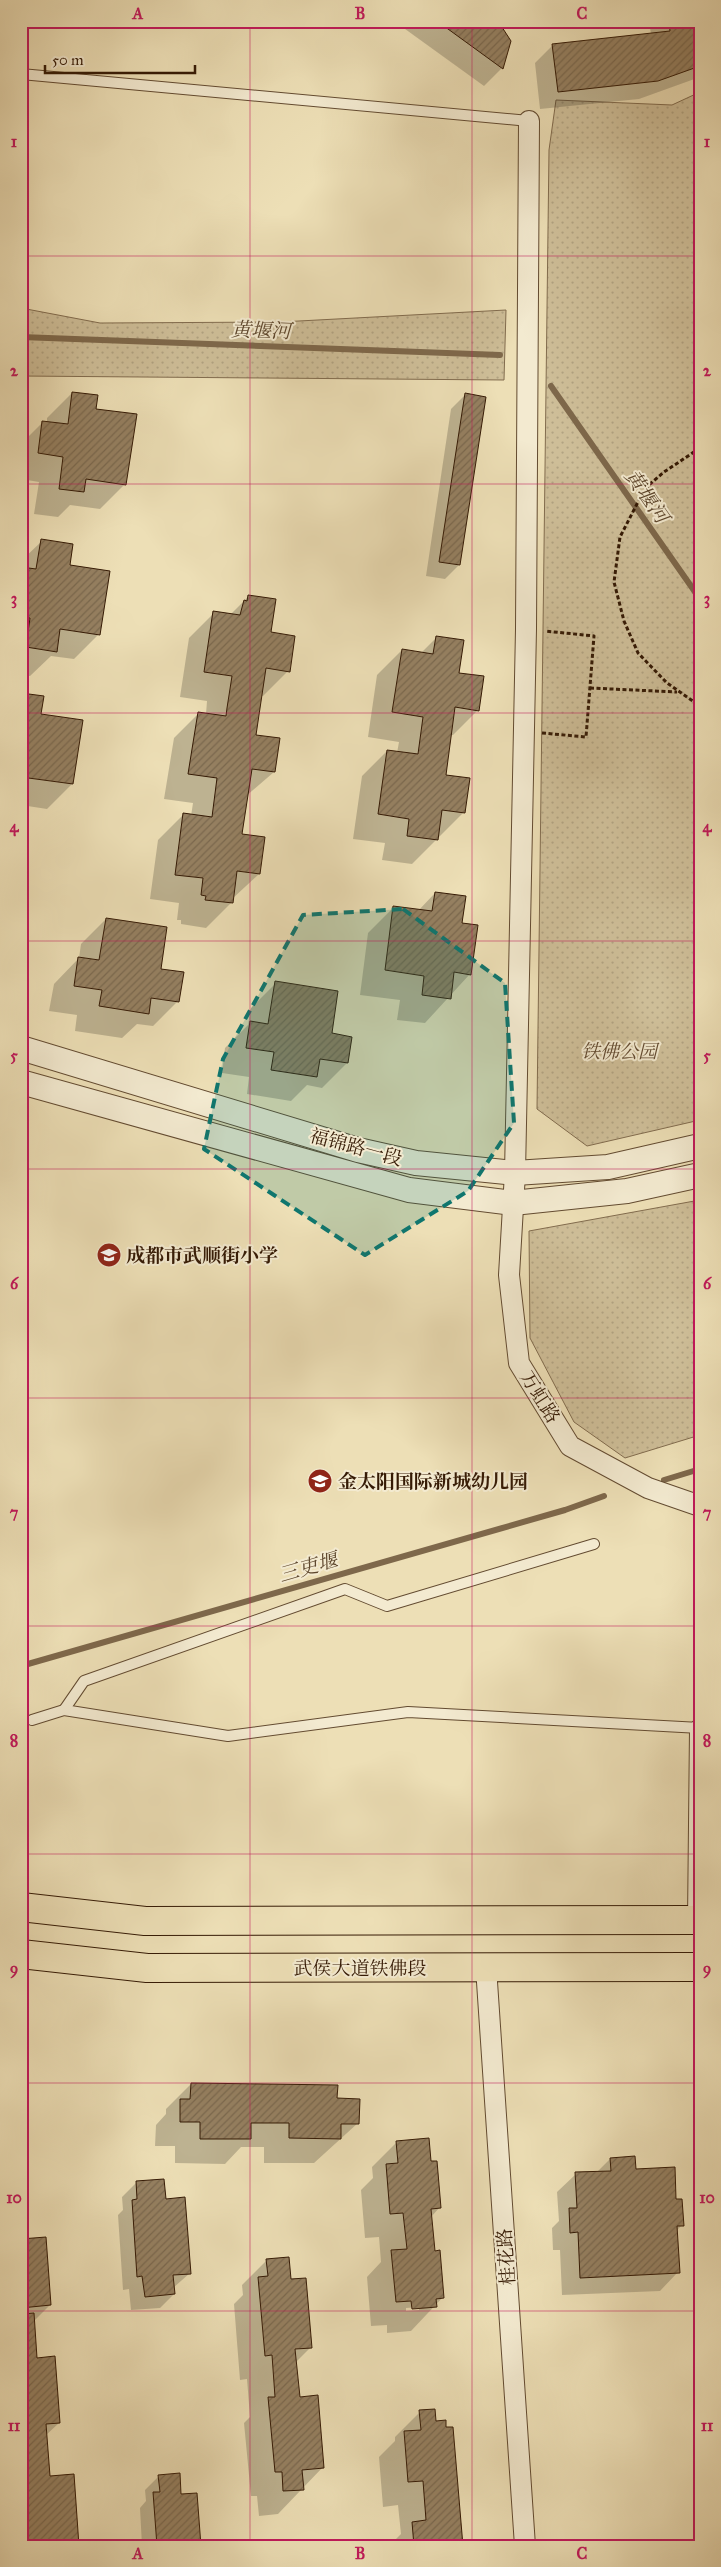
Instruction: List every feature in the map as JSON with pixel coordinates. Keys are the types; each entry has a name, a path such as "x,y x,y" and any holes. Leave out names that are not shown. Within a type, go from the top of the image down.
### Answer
{"main road":[{"path":"21,1907 145,1921 699,1920"},
{"name":"武侯大道铁佛段","path":"21,1954 147,1968 700,1967"}],"street":[{"name":"万虹路","path":"529,121 526,629 515,1173 509,1275 519,1363 570,1446 648,1488 700,1506"},
{"name":"福锦路一段","path":"21,1048 358,1150 416,1163 515,1173 608,1167 700,1146"},
{"name":"福锦路一段","path":"21,1082 409,1190 513,1203 627,1192 700,1175"},
{"path":"699,1920 700,1729"},
{"name":"桂花路","path":"486,1968 526,2546"}],"lane":[{"path":"21,74 529,121"},
{"path":"64,1710 84,1681 345,1589 387,1606 594,1544"},
{"path":"32,1720 64,1710 228,1736 408,1712 700,1729"}],"path":[{"path":"700,448 650,484 626,523 616,555 614,582 624,621 638,653 678,692 700,706"},
{"path":"524,731 586,738 594,636 526,629"},
{"path":"590,688 678,692"}],"highlighted area":[{"path":"403,909 505,983 514,1123 468,1191 365,1255 204,1149 223,1059 303,915"}],"green space":[{"name":"铁佛公园","path":"700,92 700,1120 587,1146 537,1109 549,150 556,100 672,105"},
{"path":"21,308 100,323 280,322 506,310 504,380 21,376"},
{"path":"700,1200 700,1435 625,1458 574,1422 530,1338 529,1231"}],"building":[{"path":"437,21 498,21 511,41 503,69"},
{"path":"669,21 700,21 700,66 658,81 558,92 552,44 670,31"},
{"path":"72,392 98,395 96,409 137,414 126,485 86,479 84,492 59,489 63,457 38,453 42,421 68,424"},
{"path":"465,393 486,397 460,565 439,562"},
{"path":"41,539 73,544 70,565 110,571 100,635 60,629 57,652 26,647 30,618 21,617 21,567 36,569"},
{"path":"248,595 276,599 271,632 295,636 290,672 266,668 256,735 280,738 275,772 252,769 242,834 265,837 260,874 237,871 233,903 205,900 206,896 201,895 203,878 175,875 183,813 212,817 217,778 188,774 198,712 226,716 232,676 204,672 213,611 240,615 244,600 247,601"},
{"path":"436,636 464,640 459,673 484,676 479,711 455,707 446,775 470,778 465,813 442,810 438,840 407,836 409,819 378,814 387,750 418,754 423,717 392,712 402,649 433,654"},
{"path":"21,693 44,696 41,714 83,720 73,784 21,777"},
{"path":"435,892 466,896 462,923 478,925 471,975 454,972 451,999 422,995 424,976 385,970 393,906 432,911"},
{"path":"106,918 167,927 161,969 184,972 179,1002 151,998 149,1014 99,1006 102,990 74,986 78,957 99,960"},
{"path":"275,981 338,991 332,1033 352,1037 348,1063 320,1059 317,1077 271,1070 274,1052 246,1048 250,1021 268,1024"},
{"path":"191,2083 338,2085 337,2098 360,2099 359,2124 341,2124 341,2139 289,2138 289,2123 251,2123 251,2139 200,2139 200,2122 180,2122 180,2099 190,2099"},
{"path":"429,2138 431,2161 437,2161 441,2208 431,2209 435,2251 440,2250 444,2298 436,2299 437,2307 412,2309 411,2301 396,2302 391,2250 407,2249 403,2213 390,2214 386,2164 398,2163 396,2141"},
{"path":"635,2156 636,2169 675,2167 676,2199 682,2199 684,2226 677,2226 680,2273 580,2278 578,2232 570,2233 569,2208 577,2208 575,2172 611,2171 610,2158"},
{"path":"164,2179 166,2199 185,2197 191,2274 173,2275 175,2294 145,2297 142,2276 137,2277 132,2200 137,2199 136,2181"},
{"path":"46,2237 51,2305 21,2308 21,2239"},
{"path":"289,2257 291,2279 306,2278 312,2348 295,2349 300,2397 318,2395 324,2468 302,2470 304,2490 283,2491 282,2472 275,2472 268,2397 275,2397 272,2355 265,2356 258,2277 268,2276 266,2259"},
{"path":"34,2313 37,2358 55,2356 60,2423 46,2424 50,2476 74,2474 79,2546 25,2546 21,2495 21,2475 25,2475 21,2436 21,2314"},
{"path":"435,2409 436,2421 446,2420 446,2427 453,2427 463,2546 414,2546 412,2522 426,2520 423,2481 408,2482 404,2431 421,2430 419,2410"},
{"path":"180,2473 181,2494 197,2493 201,2546 157,2546 153,2492 160,2492 158,2475"}],"waterway":[{"name":"黄堰河","path":"21,337 500,355"},
{"name":"黄堰河","path":"551,386 700,599"},
{"name":"三吏堰","path":"664,1480 700,1469"},
{"name":"三吏堰","path":"21,1666 565,1510 604,1496"}],"place":[{"name":"成都市武顺街小学","path":"109,1255"},
{"name":"金太阳国际新城幼儿园","path":"320,1481"}]}
